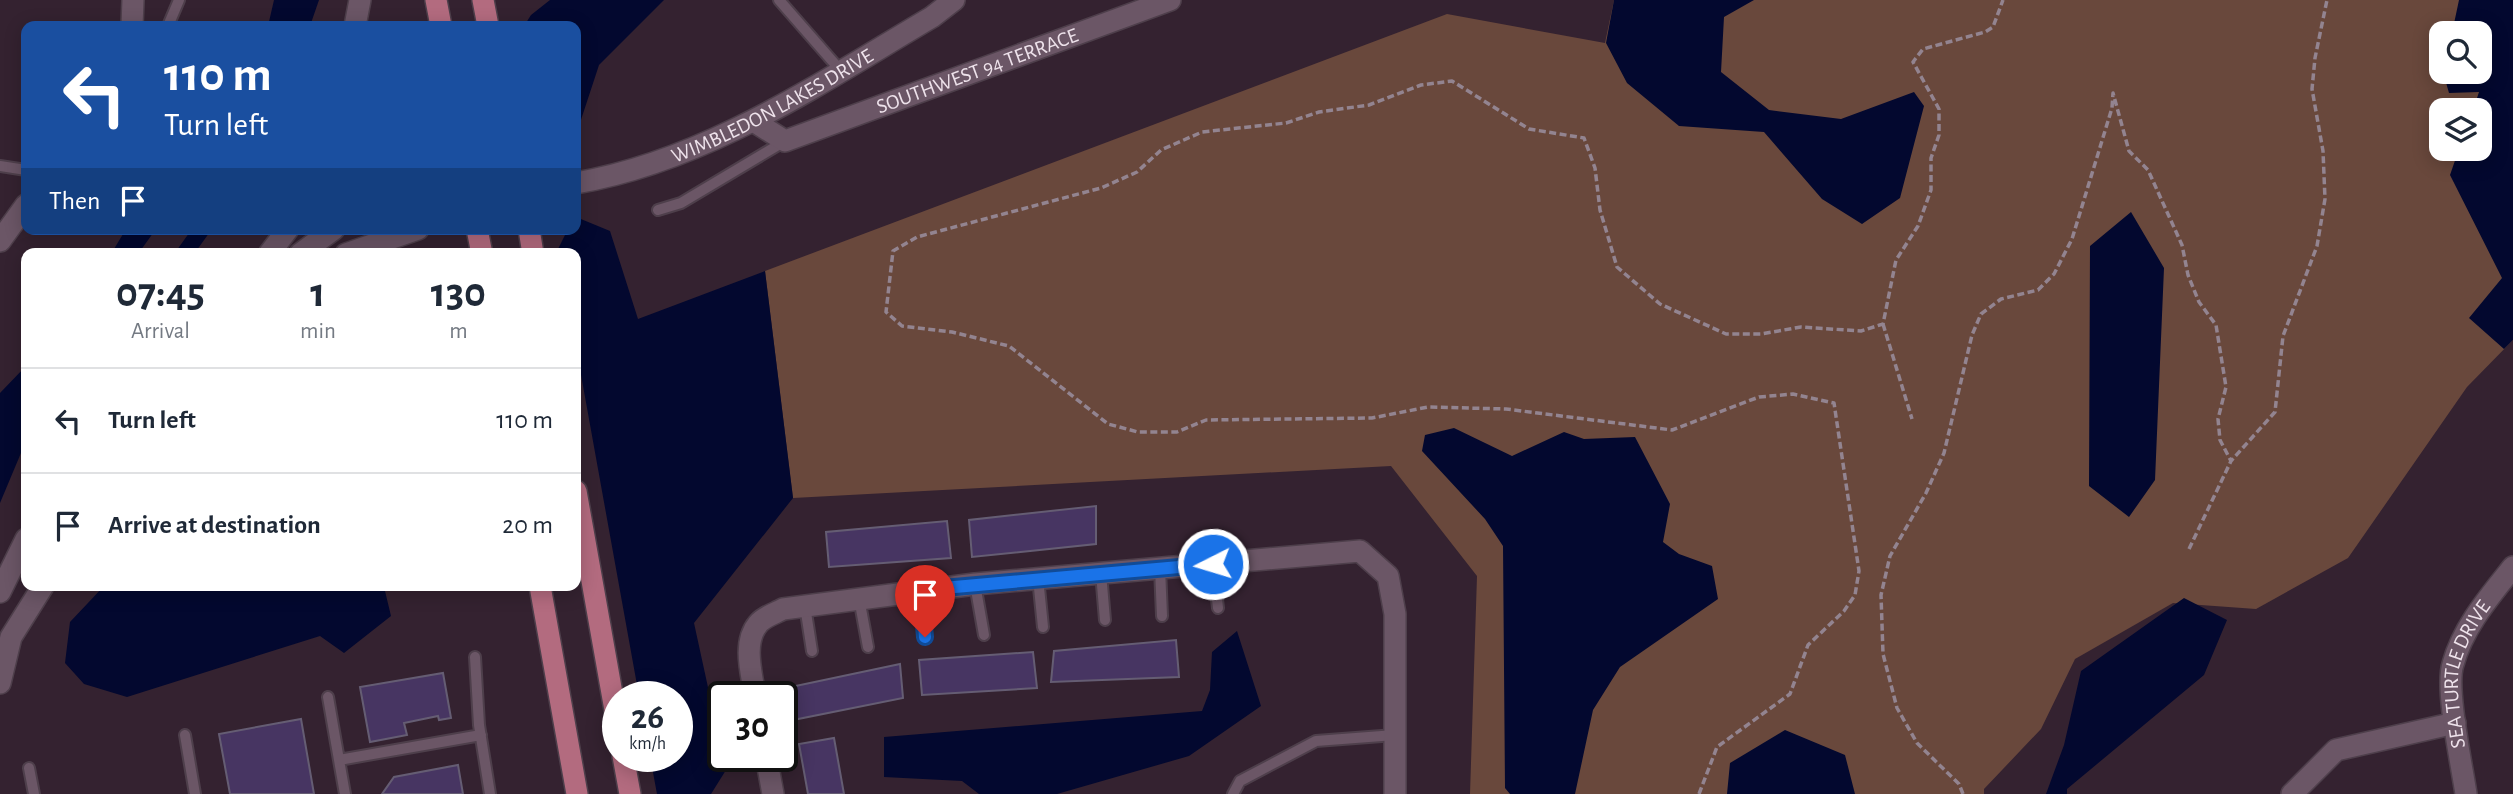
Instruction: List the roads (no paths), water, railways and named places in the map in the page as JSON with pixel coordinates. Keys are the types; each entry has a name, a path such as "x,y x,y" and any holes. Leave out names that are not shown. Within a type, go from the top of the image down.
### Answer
{"main road":[{"path":"436,0 439,21"},
{"path":"483,0 487,21"},
{"path":"581,519 610,681"},
{"path":"541,591 577,794"},
{"path":"626,772 630,794"}],"street":[{"path":"132,21 133,0"},
{"path":"356,21 360,0"},
{"name":"WIMBLEDON LAKES DRIVE","path":"581,182 618,176 755,122 932,17 954,0"},
{"name":"SOUTHWEST 94 TERRACE","path":"785,141 1170,0"},
{"path":"755,122 785,141"},
{"path":"0,241 21,212"},
{"path":"308,248 326,235"},
{"path":"363,248 401,235"},
{"path":"0,592 21,550"},
{"path":"752,681 749,660 758,624 783,609 975,584 1360,551 1388,576 1395,614 1395,794"},
{"name":"SEA TURTLE DRIVE","path":"2466,794 2455,723 2452,666 2475,616 2513,566"},
{"path":"0,683 11,637 41,591"},
{"path":"2292,794 2336,750 2455,723"},
{"path":"769,772 774,794"}],"lane":[{"path":"170,21 178,0"},
{"path":"779,0 841,71"},
{"name":"SOUTHWEST 94 TERRACE","path":"658,210 681,203 785,141"},
{"path":"0,166 21,169"},
{"path":"1213,564 1218,608"},
{"path":"1160,568 1162,616"},
{"path":"1101,573 1105,620"},
{"path":"1038,578 1043,627"},
{"path":"975,584 984,635"},
{"path":"921,590 925,637"},
{"path":"859,598 868,647"},
{"path":"805,606 812,651"},
{"path":"474,657 490,794"},
{"path":"328,697 345,794"},
{"path":"185,735 195,794"},
{"path":"339,760 481,735"},
{"path":"1233,794 1240,781 1316,741 1395,735"},
{"path":"29,768 34,794"}],"water":[{"path":"274,0 319,0 312,21 269,21"},
{"path":"550,0 664,0 599,65 581,120 581,21 527,21"},
{"path":"1614,0 1754,0 1724,17 1721,72 1769,110 1841,119 1914,92 1924,106 1900,198 1862,224 1822,199 1764,132 1679,126 1627,83 1606,43"},
{"path":"2459,0 2513,0 2513,340 2504,349 2469,318 2502,278 2450,175 2455,161 2492,161 2492,98 2477,98 2479,92 2449,93 2446,84 2492,84 2492,21 2455,21"},
{"path":"2131,212 2164,268 2155,480 2129,517 2089,486 2090,246"},
{"path":"581,219 610,231 638,319 765,271 793,498 694,623 707,683 707,772 725,772 711,794 657,794 653,772 693,772 693,681 636,681 581,375 581,248 558,248 565,235 581,235"},
{"path":"122,235 152,235 142,248 115,248"},
{"path":"188,235 208,235 198,248 178,248"},
{"path":"21,371 21,453 0,503 0,393"},
{"path":"1454,428 1512,456 1564,432 1584,439 1635,437 1670,504 1663,542 1679,554 1712,566 1718,599 1620,667 1593,710 1575,794 1510,794 1505,788 1503,546 1485,519 1422,451 1425,435"},
{"path":"99,591 385,591 391,616 344,653 320,636 127,697 84,684 65,663 70,622"},
{"path":"2184,598 2227,620 2204,675 2067,789 2067,794 2046,794 2064,745 2081,671"},
{"path":"1237,631 1261,706 1189,756 1057,794 979,794 962,781 884,777 884,737 1202,711 1210,690 1212,652"},
{"path":"1785,730 1845,755 1855,794 1727,794 1730,763"}]}
